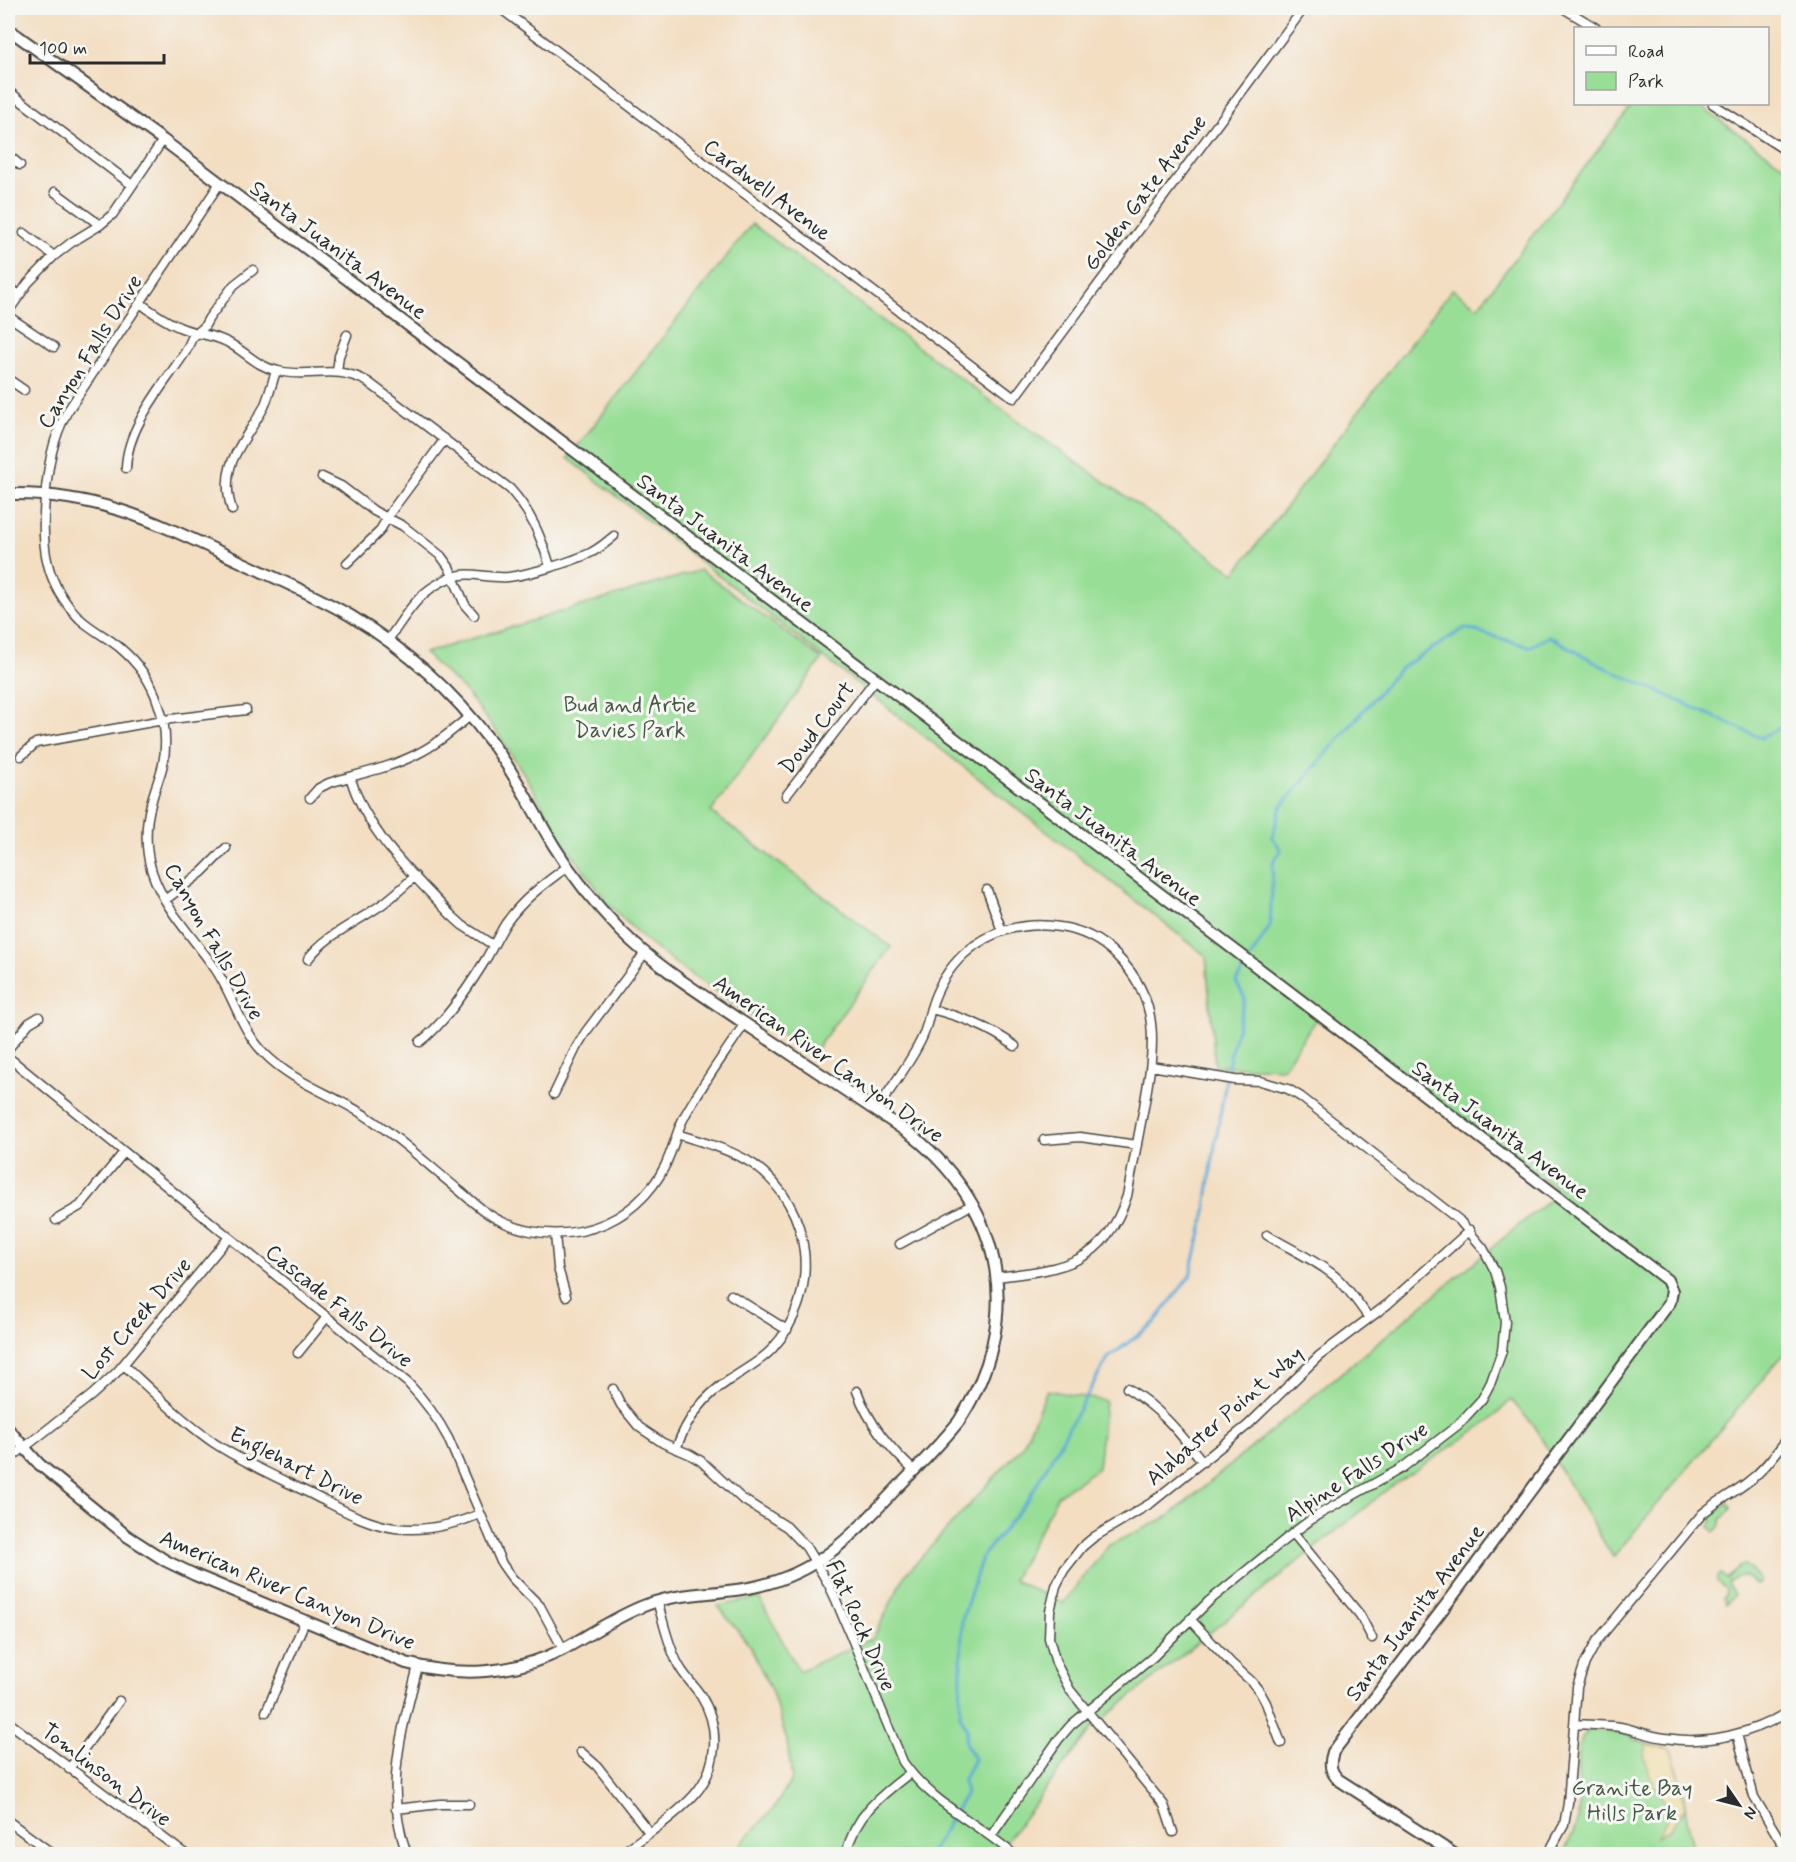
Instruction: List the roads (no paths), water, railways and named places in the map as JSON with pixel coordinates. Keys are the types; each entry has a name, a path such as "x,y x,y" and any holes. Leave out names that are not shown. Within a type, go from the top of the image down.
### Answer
{"street":[{"name":"Cardwell Avenue","path":"501,8 1014,398"},
{"name":"Golden Gate Avenue","path":"1014,398 1304,8"},
{"path":"1563,8 1594,27"},
{"name":"Santa Juanita Avenue","path":"8,29 163,140 1667,1280 1672,1291 1670,1302 1452,1597 1333,1752 1330,1764 1334,1775 1339,1780 1454,1854"},
{"path":"8,91 132,185"},
{"path":"1715,105 1788,152"},
{"path":"54,347 8,314 19,295 41,268 72,242 113,214 163,140"},
{"path":"8,156 20,165"},
{"name":"Canyon Falls Drive","path":"220,183 60,425 50,453 43,540 48,565 68,605 80,619 118,646 140,669 154,691 163,720 165,742 163,764 148,813 147,846 152,871 165,900 217,971 243,1025 270,1060 301,1081 367,1116 494,1217 523,1229 555,1234 593,1228 627,1211 651,1189 670,1156 688,1109 745,1023"},
{"path":"55,192 100,225"},
{"path":"24,233 54,256"},
{"path":"126,468 129,444 135,428 186,351 192,338 204,327 234,285 253,270"},
{"path":"8,286 19,295"},
{"path":"140,303 168,322 226,342 255,362 276,371 301,374 337,371 368,381 510,489 536,525 550,566"},
{"path":"337,371 339,357 347,335"},
{"path":"232,510 227,487 230,464 236,450 263,407 276,371"},
{"path":"8,380 24,390"},
{"path":"347,563 373,539 445,439"},
{"path":"322,477 334,482 374,511 403,526 436,550 446,561 465,605 474,615"},
{"name":"American River Canyon Drive","path":"8,494 46,495 81,500 112,507 160,524 327,603 388,640 423,668 470,716 491,742 510,769 567,867 602,910 645,953 676,977 930,1149 954,1175 973,1204 989,1241 996,1277 998,1308 988,1364 980,1384 959,1421 850,1537 816,1563 757,1587 678,1596 657,1601 626,1614 563,1649 538,1660 496,1671 453,1672 393,1659 195,1575 146,1549 59,1481 23,1448 8,1429"},
{"path":"388,640 424,593 437,584 454,577 476,574 507,577 522,574 595,551 614,536"},
{"name":"Dowd Court","path":"786,796 875,680"},
{"path":"21,756 36,743 163,720 246,710"},
{"path":"310,798 319,788 329,783 402,761 417,754 446,736 470,716"},
{"path":"350,777 361,807 384,843 456,920 493,945"},
{"path":"165,900 202,872 225,848"},
{"path":"420,1042 443,1020 486,959 506,923 522,903 567,867"},
{"path":"308,959 330,937 376,908 415,876"},
{"path":"987,890 1002,931"},
{"path":"876,1111 917,1048 943,979 975,945 1002,931 1034,925 1065,927 1087,935 1113,952 1134,975 1144,996 1152,1025 1153,1039 1151,1066 1137,1145 1122,1210 1112,1228 1098,1245 1075,1261 1048,1270 996,1277"},
{"path":"554,1094 585,1033 645,953"},
{"path":"931,1010 976,1023 992,1030 1016,1046"},
{"path":"8,1049 29,1023 39,1017"},
{"name":"Cascade Falls Drive","path":"8,1057 408,1383 431,1409 448,1438 502,1564 512,1578 540,1606 563,1649"},
{"name":"Alpine Falls Drive","path":"991,1836 1071,1725 1153,1657 1209,1601 1293,1533 1316,1516 1402,1468 1431,1448 1468,1415 1482,1399 1502,1351 1504,1312 1495,1271 1483,1248 1470,1230 1459,1220 1301,1097 1276,1084 1235,1080 1151,1066"},
{"path":"676,1449 690,1420 707,1398 728,1380 761,1359 779,1341 801,1297 805,1272 804,1246 797,1221 792,1209 774,1183 750,1162 727,1150 677,1134"},
{"path":"1044,1140 1080,1137 1137,1145"},
{"path":"56,1220 80,1206 124,1152"},
{"path":"900,1244 973,1204"},
{"name":"Alabaster Point Way","path":"1173,1832 1164,1805 1063,1679 1051,1649 1049,1623 1056,1586 1071,1560 1082,1547 1094,1537 1151,1503 1203,1462 1248,1425 1319,1356 1402,1291 1470,1230"},
{"path":"555,1234 558,1268 566,1296"},
{"path":"1267,1235 1336,1278 1355,1298 1369,1318"},
{"name":"Lost Creek Drive","path":"8,1460 92,1395 124,1365 229,1237"},
{"path":"731,1295 786,1330"},
{"path":"298,1353 327,1317"},
{"name":"Englehart Drive","path":"124,1365 169,1407 214,1442 244,1461 358,1518 394,1528 424,1529 453,1524 480,1514"},
{"path":"1127,1388 1160,1412 1203,1462"},
{"name":"Flat Rock Drive","path":"613,1389 621,1405 639,1427 656,1439 701,1461 741,1498 787,1527 806,1547 836,1600 894,1744 910,1773 928,1792 991,1836 1012,1854"},
{"path":"857,1391 868,1417 882,1439 914,1471"},
{"path":"1548,1854 1564,1825 1568,1803 1577,1688 1585,1663 1598,1641 1702,1514 1764,1469 1788,1438"},
{"path":"1293,1533 1360,1615 1372,1638"},
{"path":"621,1854 696,1793 709,1770 714,1746 714,1729 709,1712 702,1697 679,1666 657,1601"},
{"path":"1190,1619 1260,1692 1281,1743"},
{"path":"266,1712 304,1621"},
{"path":"407,1854 396,1809 396,1764 418,1666"},
{"path":"69,1769 119,1701"},
{"path":"1574,1724 1619,1727 1662,1738 1709,1739 1737,1734 1788,1712"},
{"name":"Tomlinson Drive","path":"8,1722 185,1854"},
{"path":"1737,1734 1754,1797 1783,1845"},
{"path":"581,1752 597,1766 649,1832"},
{"path":"846,1854 865,1812 884,1792 910,1773"},
{"path":"396,1809 440,1804 469,1804"},
{"path":"8,1821 50,1854"}],"waterway":[{"path":"930,1854 966,1793 963,1781 974,1759 965,1742 967,1730 960,1715 962,1620 982,1557 1029,1498 1108,1358 1154,1323 1190,1276 1205,1216 1230,1056 1245,999 1236,982 1270,926 1273,862 1281,850 1272,837 1281,807 1398,670 1465,628 1530,647 1549,636 1602,666 1761,738 1788,723"}],"park label":[{"name":"Bud and Artie Davies Park","path":"630,716"},
{"name":"Granite Bay Hills Park","path":"1632,1800"}]}
